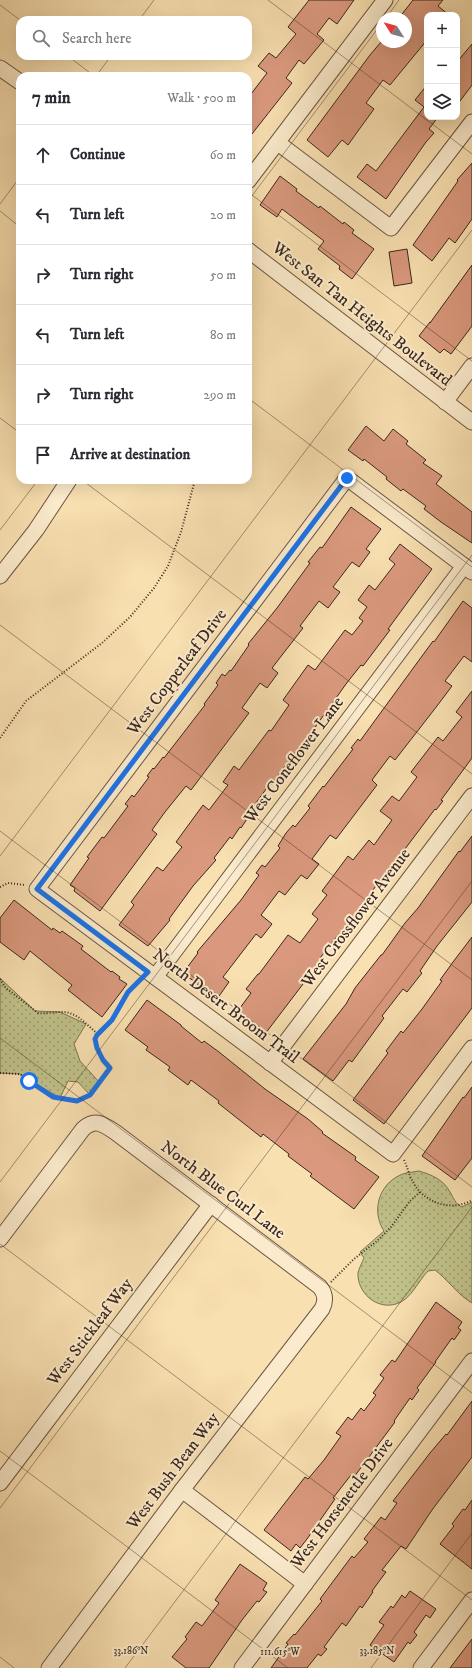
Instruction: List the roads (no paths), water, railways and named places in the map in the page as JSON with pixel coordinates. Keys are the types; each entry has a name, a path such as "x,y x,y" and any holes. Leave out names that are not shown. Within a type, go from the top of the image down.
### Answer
{"street":[{"path":"252,176 385,0"},
{"path":"0,68 16,79"},
{"path":"278,143 391,228 472,122"},
{"name":"West San Tan Heights Boulevard","path":"252,253 472,422"},
{"path":"445,402 472,366"},
{"name":"West Copperleaf Drive","path":"37,889 347,478 468,569"},
{"path":"0,576 36,530 66,484"},
{"name":"West Coneflower Lane","path":"152,975 468,569"},
{"name":"West Crossflower Avenue","path":"270,1063 472,796"},
{"name":"North Desert Broom Trail","path":"37,889 270,1063 398,1156 472,1048"},
{"name":"North Blue Curl Lane","path":"0,1239 80,1133 91,1123 102,1123 211,1204 324,1294"},
{"name":"West Stickleaf Way","path":"0,1483 211,1204"},
{"name":"West Bush Bean Way","path":"49,1668 182,1490 322,1309 325,1302 324,1294"},
{"name":"West Horsenettle Drive","path":"242,1668 472,1361"},
{"path":"182,1490 305,1584"},
{"path":"421,1668 472,1600"}]}
